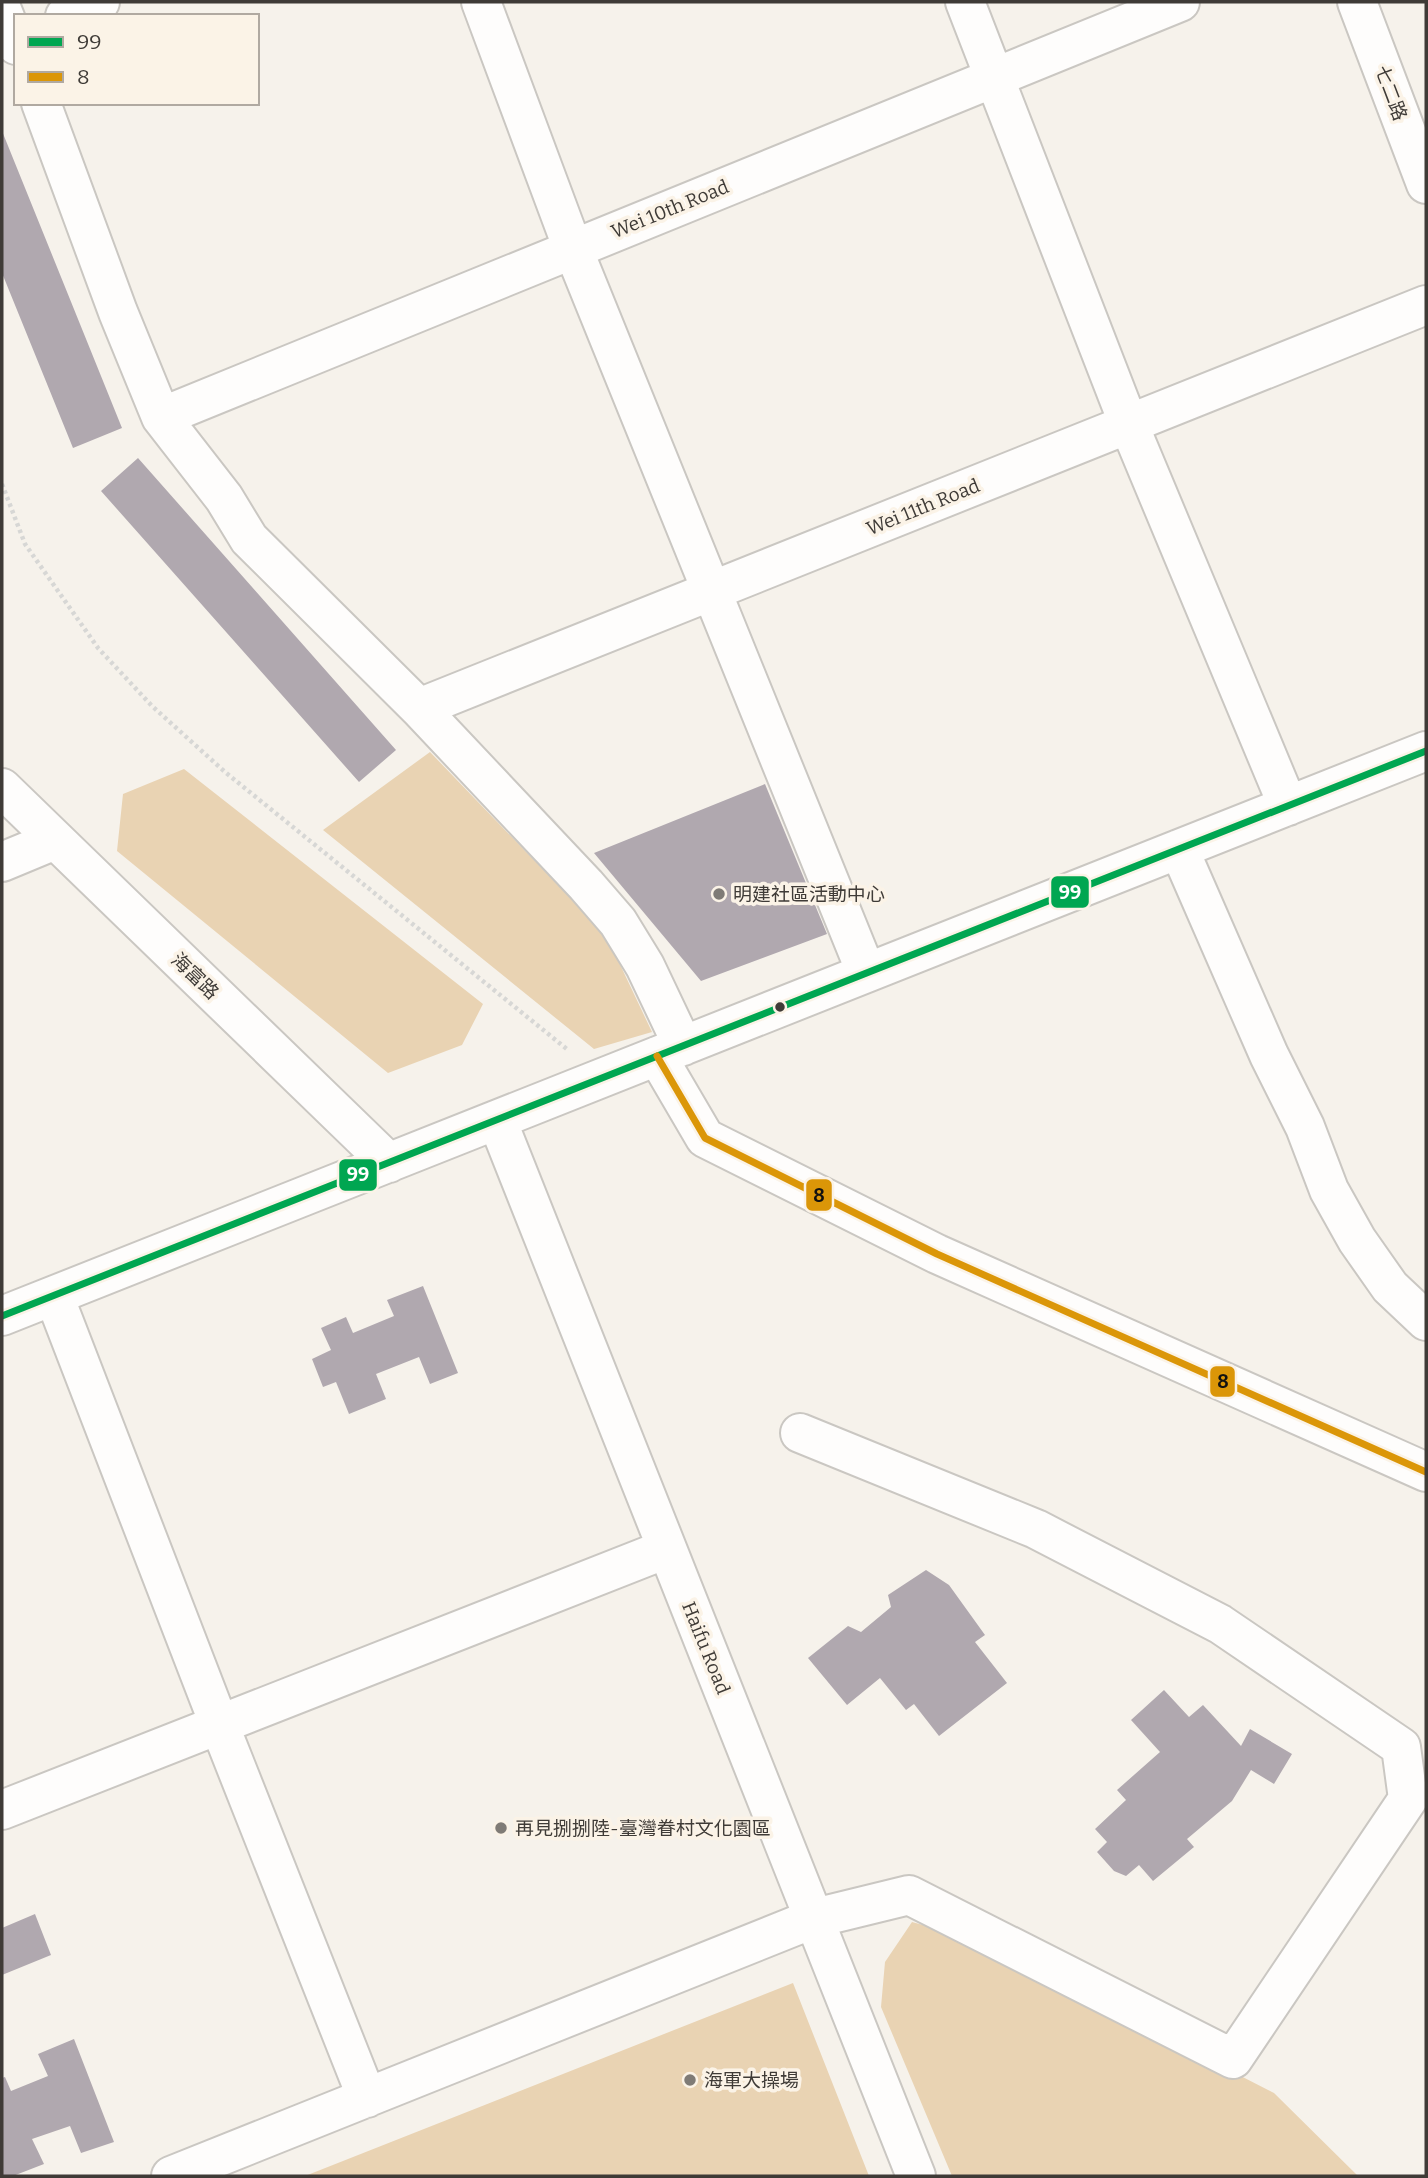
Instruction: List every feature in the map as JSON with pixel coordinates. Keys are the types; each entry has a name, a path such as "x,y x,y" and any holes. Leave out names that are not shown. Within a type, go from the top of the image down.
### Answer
{"street":[{"path":"70,14 100,2"},
{"path":"481,2 573,249 866,972"},
{"path":"965,2 1129,425 1288,806"},
{"name":"Wei 10th Road","path":"161,417 1180,2"},
{"name":"七二路","path":"1357,2 1426,184"},
{"path":"42,105 118,312 161,417 224,498 249,539 419,708 618,922 645,966 670,1051 705,1138 937,1254 1426,1472"},
{"name":"Wei 11th Road","path":"419,708 714,592 1426,304"},
{"path":"2,1316 1426,751"},
{"name":"海富路","path":"2,788 388,1163"},
{"path":"2,862 55,841"},
{"path":"1179,849 1269,1055 1305,1127 1329,1191 1357,1240 1390,1287 1426,1321"},
{"name":"Haifu Road","path":"497,1120 916,2176"},
{"path":"54,1296 367,2098"},
{"path":"171,2176 815,1918 909,1895 1233,2059 1408,1799 1401,1747 1220,1624 1036,1529 800,1433"},
{"path":"2,1810 666,1549"}],"path":[{"path":"2,484 25,544 98,648 152,706 225,772 603,1078"}],"shaded area":[{"path":"430,752 606,935 652,1032 594,1049 323,830"},
{"path":"184,769 483,1004 462,1045 388,1073 117,851 123,794"},
{"path":"912,1922 971,1938 1274,2093 1358,2176 952,2176 881,2007 885,1962"},
{"name":"海軍大操場","path":"793,1983 869,2176 305,2176"}],"building":[{"path":"2,131 122,428 73,448 2,273"},
{"path":"138,458 396,750 359,782 101,491"},
{"name":"明建社區活動中心","path":"765,784 827,934 701,981 594,853"},
{"path":"423,1286 458,1373 430,1384 419,1357 376,1374 386,1399 349,1414 336,1382 323,1387 312,1359 331,1350 321,1328 346,1317 353,1333 394,1316 387,1300"},
{"path":"926,1570 949,1585 985,1635 975,1642 1007,1683 939,1736 914,1704 906,1710 880,1678 847,1705 808,1658 848,1626 861,1632 891,1607 888,1595"},
{"path":"1164,1690 1189,1717 1203,1705 1241,1746 1250,1729 1292,1754 1274,1784 1251,1770 1232,1801 1187,1839 1194,1847 1153,1881 1139,1865 1126,1876 1114,1871 1097,1852 1107,1842 1095,1829 1126,1800 1117,1790 1160,1752 1131,1720"},
{"path":"35,1914 51,1955 2,1975 2,1928"},
{"path":"74,2039 114,2142 81,2153 70,2126 32,2139 44,2164 13,2176 2,2176 2,2078 5,2077 11,2091 48,2076 38,2054"}],"transit line":[{"name":"99","path":"2,1316 1426,751"},
{"name":"8","path":"657,1056 705,1138 937,1254 1426,1472"}],"place":[{"name":"明建社區活動中心","path":"719,894"},
{"name":"再見捌捌陸-臺灣眷村文化園區","path":"501,1828"},
{"name":"海軍大操場","path":"690,2080"}]}
